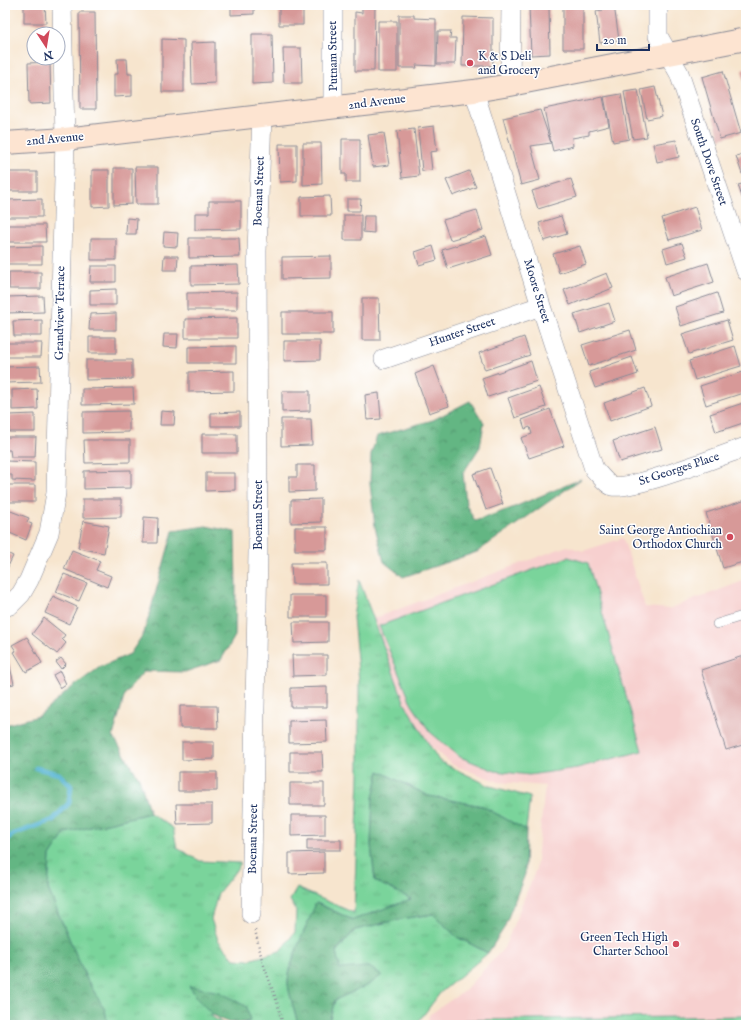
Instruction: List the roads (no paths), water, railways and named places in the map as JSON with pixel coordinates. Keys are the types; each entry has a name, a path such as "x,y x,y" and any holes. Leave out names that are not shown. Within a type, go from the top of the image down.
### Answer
{"street":[{"name":"Grandview Terrace","path":"5,607 10,605 21,594 29,580 49,533 56,493 65,139 62,5"},
{"name":"Putnam Street","path":"333,5 334,107"},
{"path":"510,85 511,5"},
{"name":"South Dove Street","path":"658,5 658,36 679,73 746,271"},
{"name":"2nd Avenue","path":"5,143 65,139 474,91 746,39"},
{"name":"Moore Street","path":"474,91 594,469 611,486"},
{"name":"Boenau Street","path":"251,914 258,552 257,251 262,116"},
{"name":"Hunter Street","path":"384,359 541,306"},
{"name":"St Georges Place","path":"611,486 623,487 649,480 746,447"}],"lane":[{"path":"717,624 746,615"}],"waterway":[{"path":"5,840 14,834 53,820 69,803 71,786 59,774 36,768"}],"place":[{"name":"K & S Deli and Grocery","path":"470,63"},
{"name":"Saint George Antiochian Orthodox Church","path":"730,537"},
{"name":"Green Tech High Charter School","path":"676,944"}]}
